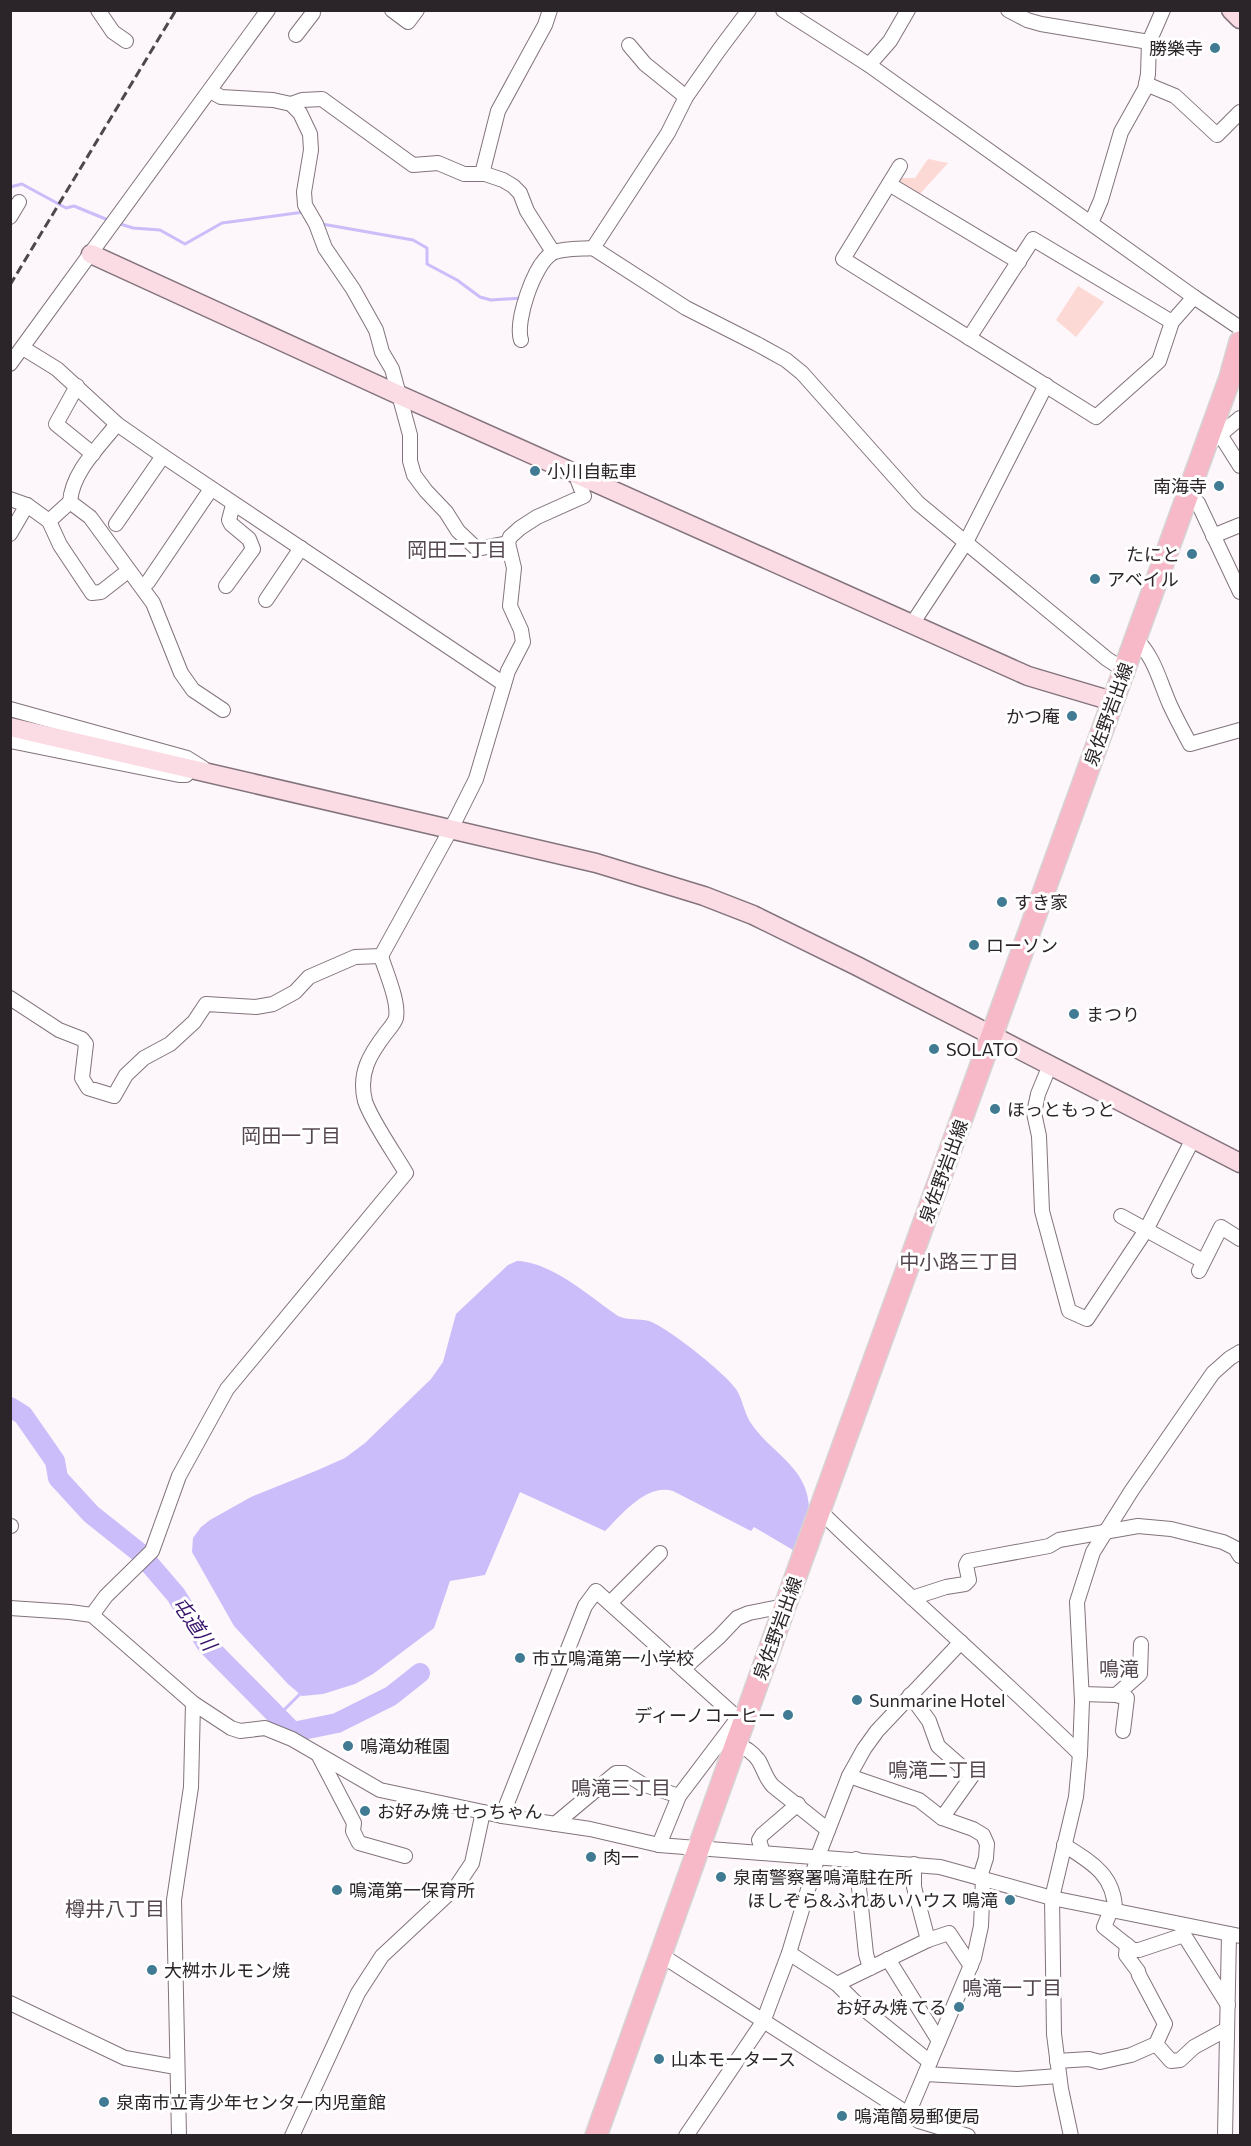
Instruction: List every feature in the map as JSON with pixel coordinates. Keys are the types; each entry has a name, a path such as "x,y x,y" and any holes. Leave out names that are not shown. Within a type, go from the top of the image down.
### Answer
{"main road":[{"name":"泉佐野岩出線","path":"596,2136 736,1743 741,1720 820,1511 1204,448 1240,342"}],"street":[{"path":"98,10 113,32 126,40"},
{"path":"10,364 268,10"},
{"path":"392,10 408,22 417,10"},
{"path":"482,174 498,111 545,25 550,10"},
{"path":"592,248 668,133 686,97 749,10"},
{"path":"783,10 869,65 1240,328"},
{"path":"869,65 890,40 908,10"},
{"path":"1008,10 1027,21 1149,42"},
{"path":"1232,10 1240,19"},
{"path":"1091,223 1101,200 1121,132 1145,89 1149,42 1160,12"},
{"path":"296,35 315,15"},
{"path":"629,45 645,64 686,97"},
{"path":"1146,84 1175,96 1217,135 1240,112"},
{"path":"210,91 221,97 273,99 291,104 300,113 310,134 311,150 304,192 305,205 316,224 325,248 376,330 382,352 392,369 410,435 410,461 414,476 446,512 458,531 477,549 508,543"},
{"path":"291,104 302,100 322,99 413,165 438,163 464,174 482,174 513,186 554,252"},
{"path":"900,166 843,259 1096,417 1159,361 1172,322 1194,297"},
{"path":"889,184 1018,262"},
{"path":"10,217 19,202"},
{"path":"969,338 1033,239 1172,322"},
{"path":"521,339 519,332 523,306 538,271 548,256 554,252 592,248 686,308 786,360 802,374 918,503 1107,659 1124,670"},
{"path":"91,254 397,394 1029,676 1112,701"},
{"path":"22,348 57,369 117,424 233,505 239,506 504,684"},
{"path":"912,624 966,542 1046,385"},
{"path":"77,386 56,424 93,454"},
{"path":"1204,448 1240,418"},
{"path":"49,520 70,502 71,490 77,477 117,424"},
{"path":"1221,436 1240,466"},
{"path":"116,524 163,456"},
{"path":"92,1615 106,1596 152,1551 179,1476 227,1389 406,1173 370,1112 365,1101 363,1084 364,1067 370,1054 395,1021 396,1007 381,956 476,779 504,684 523,642 521,630 510,606 514,568 508,543 510,537 537,517 584,496 578,481 580,476"},
{"path":"148,582 211,489"},
{"path":"1186,496 1198,503 1240,592"},
{"path":"10,499 27,505 49,520 60,545 92,592 101,592 128,571"},
{"path":"70,502 90,517 153,603 181,673 193,690 223,710"},
{"path":"10,534 27,505"},
{"path":"226,586 253,549 249,539 229,520 233,505"},
{"path":"1213,536 1240,525"},
{"path":"266,600 301,548"},
{"path":"1135,638 1146,649 1153,661 1170,704 1190,744 1240,730"},
{"path":"10,709 187,758 212,773"},
{"path":"10,727 596,863 704,896 753,915 846,961 1240,1163"},
{"path":"10,741 178,775 212,773"},
{"path":"10,998 60,1030 82,1039 86,1044 82,1078 88,1088 114,1096 126,1075 144,1058 170,1044 194,1022 206,1004 256,1007 273,1004 295,992 309,977 356,957 381,956"},
{"path":"1050,1065 1038,1094 1034,1113 1039,1136 1042,1211 1069,1311 1087,1319 1146,1230 1193,1139"},
{"path":"1121,1216 1201,1266 1221,1227 1240,1239"},
{"path":"1071,2136 1059,2076 1054,2034 1052,1898 1076,1797 1080,1754 1082,1694 1077,1602 1093,1552 1132,1490 1213,1373 1238,1355"},
{"path":"820,1511 1080,1754"},
{"path":"912,1598 946,1587 965,1584 969,1580 966,1565 968,1561 1049,1546 1059,1540 1138,1526 1171,1529 1223,1542 1234,1548 1240,1556"},
{"path":"610,1603 660,1553"},
{"path":"502,1816 585,1606 596,1591 741,1720 678,1796 659,1845"},
{"path":"683,1669 719,1637 736,1618 785,1606"},
{"path":"10,1608 70,1611 92,1615 193,1703 231,1728 240,1731 265,1728 292,1739 380,1790 502,1816 590,1829 659,1845 940,1867 1052,1898 1184,1930 1235,1935 1228,2005 1225,2136"},
{"path":"686,2136 763,2022 789,1953 818,1856 849,1776 864,1749 877,1731 962,1642"},
{"path":"1116,1695 1140,1674 1141,1644"},
{"path":"1082,1694 1116,1695 1127,1698 1123,1731"},
{"path":"910,1695 929,1721 938,1746 972,1776 942,1818"},
{"path":"179,2136 174,1900 191,1787 193,1703"},
{"path":"736,1743 751,1752 758,1760 768,1780 828,1830"},
{"path":"318,1755 354,1823 353,1831 359,1843 405,1856"},
{"path":"555,1824 616,1773 624,1773 642,1784 678,1796"},
{"path":"849,1776 919,1800 942,1818 983,1835 987,1844 982,1877 981,1926 971,1966 908,2114"},
{"path":"763,1853 759,1840 762,1835 798,1804"},
{"path":"292,2136 358,1993 382,1956 456,1887 472,1863 483,1812"},
{"path":"1064,1845 1092,1863 1110,1885 1115,1897 1113,1911 1104,1927 1133,1950 1139,1950 1184,1930"},
{"path":"856,1859 866,1954 870,1968"},
{"path":"914,1864 914,1887 928,1940"},
{"path":"1184,1930 1228,2005"},
{"path":"837,1984 928,1940 949,1933 971,1966"},
{"path":"1057,2061 1089,2059 1100,2062 1131,2055 1156,2044 1166,2024 1138,1975 1138,1971 1126,1954 1127,1945"},
{"path":"789,1953 837,1984 928,2068 1017,2079 1059,2076"},
{"path":"661,1955 908,2114 921,2129 968,2136"},
{"path":"888,1959 939,2041"},
{"path":"10,2003 125,2058 176,2067"},
{"path":"1156,2044 1171,2061 1180,2060 1194,2047 1227,2029"}],"shaded area":[{"path":"928,159 948,163 918,196 900,185 896,178 915,178"},
{"path":"1078,286 1104,302 1076,337 1056,320"},
{"path":"517,1261 544,1267 557,1274 618,1316 645,1320 657,1325 695,1351 730,1382 738,1393 750,1422 788,1462 803,1482 809,1508 793,1550 754,1527 751,1531 673,1491 654,1491 645,1496 627,1509 605,1531 520,1492 485,1575 450,1581 434,1628 373,1674 355,1684 323,1694 302,1696 234,1626 192,1552 193,1538 210,1520 251,1497 345,1458 365,1443 431,1379 443,1362 456,1314 508,1265"}],"waterway":[{"path":"10,187 22,184 66,208 74,206 108,220"},
{"path":"117,223 133,228 160,230 185,244 222,223 304,212"},
{"path":"322,224 413,240 427,248 427,264 457,280 480,297 491,300 522,298"},
{"name":"屯道川","path":"10,1407 23,1415 55,1461 58,1478 91,1514 140,1553 176,1595 207,1645 293,1732 337,1723 391,1696 420,1673"},
{"path":"278,1716 300,1694"}],"railway":[{"path":"10,285 176,10"}],"place":[{"name":"勝樂寺","path":"1215,48"},
{"name":"小川自転車","path":"535,471"},
{"name":"南海寺","path":"1219,486"},
{"name":"たにと","path":"1192,554"},
{"name":"アベイル","path":"1095,579"},
{"name":"かつ庵","path":"1072,716"},
{"name":"すき家","path":"1002,902"},
{"name":"ローソン","path":"974,945"},
{"name":"まつり","path":"1074,1014"},
{"name":"SOLATO","path":"934,1049"},
{"name":"ほっともっと","path":"995,1109"},
{"name":"市立鳴滝第一小学校","path":"520,1658"},
{"name":"Sunmarine Hotel","path":"857,1700"},
{"name":"ディーノコーヒー","path":"788,1715"},
{"name":"鳴滝幼稚園","path":"348,1746"},
{"name":"お好み焼 せっちゃん","path":"365,1811"},
{"name":"肉一","path":"591,1857"},
{"name":"泉南警察署鳴滝駐在所","path":"721,1877"},
{"name":"鳴滝第一保育所","path":"337,1890"},
{"name":"ほしぞら&ふれあいハウス 鳴滝","path":"1010,1900"},
{"name":"大桝ホルモン焼","path":"152,1970"},
{"name":"お好み焼 てる","path":"959,2007"},
{"name":"山本モータース","path":"659,2059"},
{"name":"泉南市立青少年センター内児童館","path":"104,2102"},
{"name":"鳴滝簡易郵便局","path":"842,2116"}],"district":[{"name":"岡田二丁目","path":"457,549"},
{"name":"岡田一丁目","path":"291,1135"},
{"name":"中小路三丁目","path":"959,1261"},
{"name":"鳴滝","path":"1119,1668"},
{"name":"鳴滝二丁目","path":"938,1769"},
{"name":"鳴滝三丁目","path":"621,1787"},
{"name":"樽井八丁目","path":"115,1908"},
{"name":"鳴滝一丁目","path":"1012,1987"}]}
